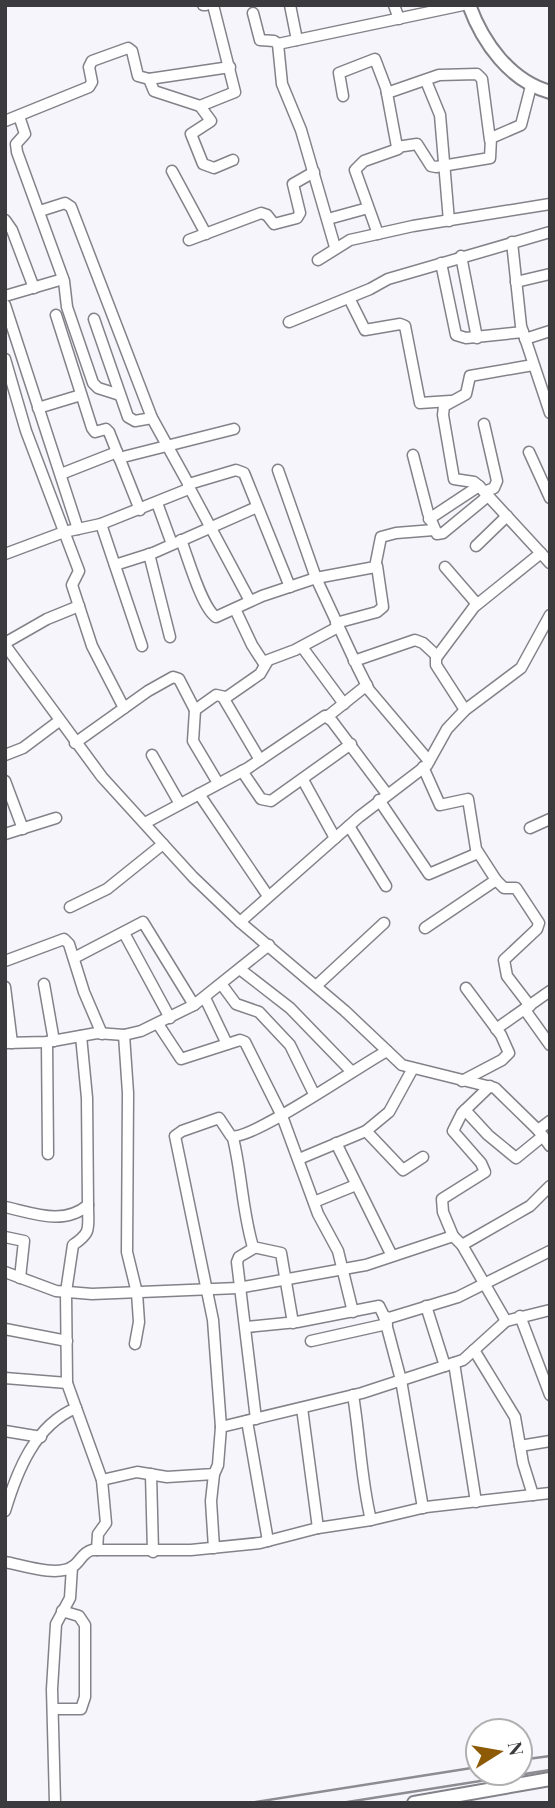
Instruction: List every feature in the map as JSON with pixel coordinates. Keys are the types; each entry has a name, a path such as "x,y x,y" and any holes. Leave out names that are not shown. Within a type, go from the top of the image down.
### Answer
{"street":[{"path":"200,106 236,91 213,5"},
{"path":"290,5 297,40"},
{"path":"394,5 399,19"},
{"path":"253,13 260,40 278,44 463,5"},
{"path":"469,5 504,64 531,86 550,92"},
{"path":"278,44 282,84 296,114 335,247"},
{"path":"5,121 89,87 92,84 89,67 92,61 128,48 138,76 149,79 230,67"},
{"path":"343,96 339,73 373,58 378,64 387,93 398,149"},
{"path":"378,233 356,167 417,144 431,166 444,167 488,159 490,141 480,75 446,74 387,93"},
{"path":"149,79 154,91 200,106 211,121 191,134 202,164 214,168 233,160"},
{"path":"426,81 440,116 449,221"},
{"path":"490,141 495,134 520,128 531,86"},
{"path":"19,116 25,134 16,146 63,279 67,307 93,383 98,388 120,395"},
{"path":"172,172 206,234"},
{"path":"189,240 261,213 267,215 274,224 297,218 300,213 293,184 314,172"},
{"path":"40,211 65,203 71,207 152,418 250,601"},
{"path":"318,260 350,240 378,233 550,204"},
{"path":"328,219 369,208"},
{"path":"5,220 12,230 34,288"},
{"path":"289,322 388,279 550,232"},
{"path":"512,242 524,336 550,413"},
{"path":"461,256 477,338"},
{"path":"441,263 456,335 477,338 524,336 550,331"},
{"path":"516,282 550,274"},
{"path":"5,296 63,279"},
{"path":"349,298 365,330 400,324 405,326 419,403 450,401 466,394 467,380 473,375 533,365"},
{"path":"5,304 78,529"},
{"path":"56,315 92,428 95,432 108,430 140,510"},
{"path":"94,319 131,420 152,418"},
{"path":"5,359 26,431 79,571 72,583 92,646 124,708"},
{"path":"38,408 81,394"},
{"path":"450,401 442,410 453,477 483,491 550,563"},
{"path":"429,519 494,488 496,481 484,424"},
{"path":"61,474 118,455 168,447 234,429"},
{"path":"529,452 550,498"},
{"path":"413,455 429,519 437,534 443,533 483,491"},
{"path":"278,470 316,578 367,685 426,764 440,805 468,799 478,853 504,888 516,888 539,923 539,928 504,960 507,976 550,1045"},
{"path":"6,551 64,532 101,524 157,503 189,485 242,471 290,587"},
{"path":"157,503 212,614 216,617 250,601 316,578 377,566"},
{"path":"115,565 149,554 257,507"},
{"path":"476,546 507,516"},
{"path":"101,524 142,646"},
{"path":"225,697 260,674 267,662 302,647 337,625 377,612 383,607 377,566 381,537 433,530"},
{"path":"465,710 436,664 437,656 477,604 541,553"},
{"path":"149,554 170,637"},
{"path":"445,567 477,604"},
{"path":"79,606 47,619 5,644 102,777 240,922 316,985 387,1051 412,1070 490,1086 540,1133 550,1146"},
{"path":"236,609 259,658 267,662"},
{"path":"240,922 348,826 426,764 442,737 465,710 521,668 549,617"},
{"path":"354,661 415,640 423,643 437,656"},
{"path":"302,647 344,704"},
{"path":"75,743 175,676 195,710 193,741 218,783"},
{"path":"145,823 260,761 327,717 367,685"},
{"path":"195,710 218,694 225,697"},
{"path":"225,697 226,705 260,761"},
{"path":"327,717 351,744 429,874 478,853"},
{"path":"5,755 23,748 59,721"},
{"path":"242,771 266,802 276,799 351,744"},
{"path":"152,755 180,804"},
{"path":"303,780 335,838"},
{"path":"6,785 23,829"},
{"path":"199,794 268,896"},
{"path":"5,834 56,818"},
{"path":"530,828 550,819"},
{"path":"348,826 386,886"},
{"path":"70,907 107,889 163,844"},
{"path":"425,928 496,880"},
{"path":"74,958 139,923 147,924 194,1005"},
{"path":"316,985 384,923"},
{"path":"124,933 170,1018"},
{"path":"5,961 64,939 74,958 84,992 102,1034"},
{"path":"5,987 9,1043 50,1042 102,1034 124,1035 158,1024 194,1005 269,945"},
{"path":"241,970 290,1008 352,1072"},
{"path":"44,984 50,1042 48,1154"},
{"path":"222,985 236,1004 259,1012 290,1045 314,1094"},
{"path":"462,1081 508,1055 508,1048 466,988"},
{"path":"496,1029 550,991"},
{"path":"205,998 227,1044"},
{"path":"158,1024 181,1059 240,1040 245,1042 282,1116 314,1202 338,1251 354,1311"},
{"path":"124,1035 128,1105 127,1252 137,1293 139,1322 135,1344"},
{"path":"81,1036 87,1098 88,1233 71,1250 66,1292 67,1383 102,1480 106,1523 98,1534 97,1550"},
{"path":"233,1138 282,1116 387,1051"},
{"path":"299,1159 366,1131 388,1112 412,1070"},
{"path":"490,1086 465,1110 453,1131 485,1168 485,1172 442,1199 443,1212 453,1236 462,1245 506,1321"},
{"path":"465,1110 488,1135 516,1158 550,1121"},
{"path":"214,1548 211,1511 221,1427 218,1365 175,1136 181,1131 219,1118 233,1138 242,1178 242,1210 254,1248"},
{"path":"366,1131 403,1170 423,1157"},
{"path":"336,1143 391,1256"},
{"path":"314,1202 356,1185"},
{"path":"462,1245 530,1206 550,1186"},
{"path":"5,1207 52,1217 72,1216 88,1205"},
{"path":"5,1272 66,1292 206,1290 242,1287 342,1269 453,1236"},
{"path":"5,1237 24,1241 20,1278"},
{"path":"268,1541 251,1420 247,1327 237,1259 254,1248 280,1252 293,1323"},
{"path":"311,1341 385,1320 484,1285 550,1251"},
{"path":"247,1327 293,1323 379,1306 401,1380 423,1508"},
{"path":"426,1306 450,1364 476,1502"},
{"path":"221,1427 353,1395 450,1364 474,1350 506,1321 550,1310"},
{"path":"520,1316 550,1395"},
{"path":"5,1329 67,1341"},
{"path":"474,1350 497,1391 512,1408 533,1495"},
{"path":"5,1378 67,1383"},
{"path":"353,1395 363,1461 364,1494 371,1520"},
{"path":"6,1505 23,1462 41,1437 57,1416 76,1408"},
{"path":"302,1408 318,1528"},
{"path":"5,1431 41,1437"},
{"path":"520,1446 550,1441"},
{"path":"102,1480 137,1472 167,1477 214,1474"},
{"path":"151,1474 153,1552"},
{"path":"55,1803 52,1709 55,1624 70,1598 72,1567 84,1552 153,1552 214,1548 268,1541 318,1528 423,1508 550,1493"},
{"path":"5,1562 58,1570 72,1567"},
{"path":"52,1709 81,1709 85,1697 85,1625 79,1616 62,1611"},
{"path":"414,1803 550,1779"}],"railway":[{"path":"534,1758 550,1756"},
{"path":"249,1803 464,1769"},
{"path":"341,1803 550,1770"}]}
